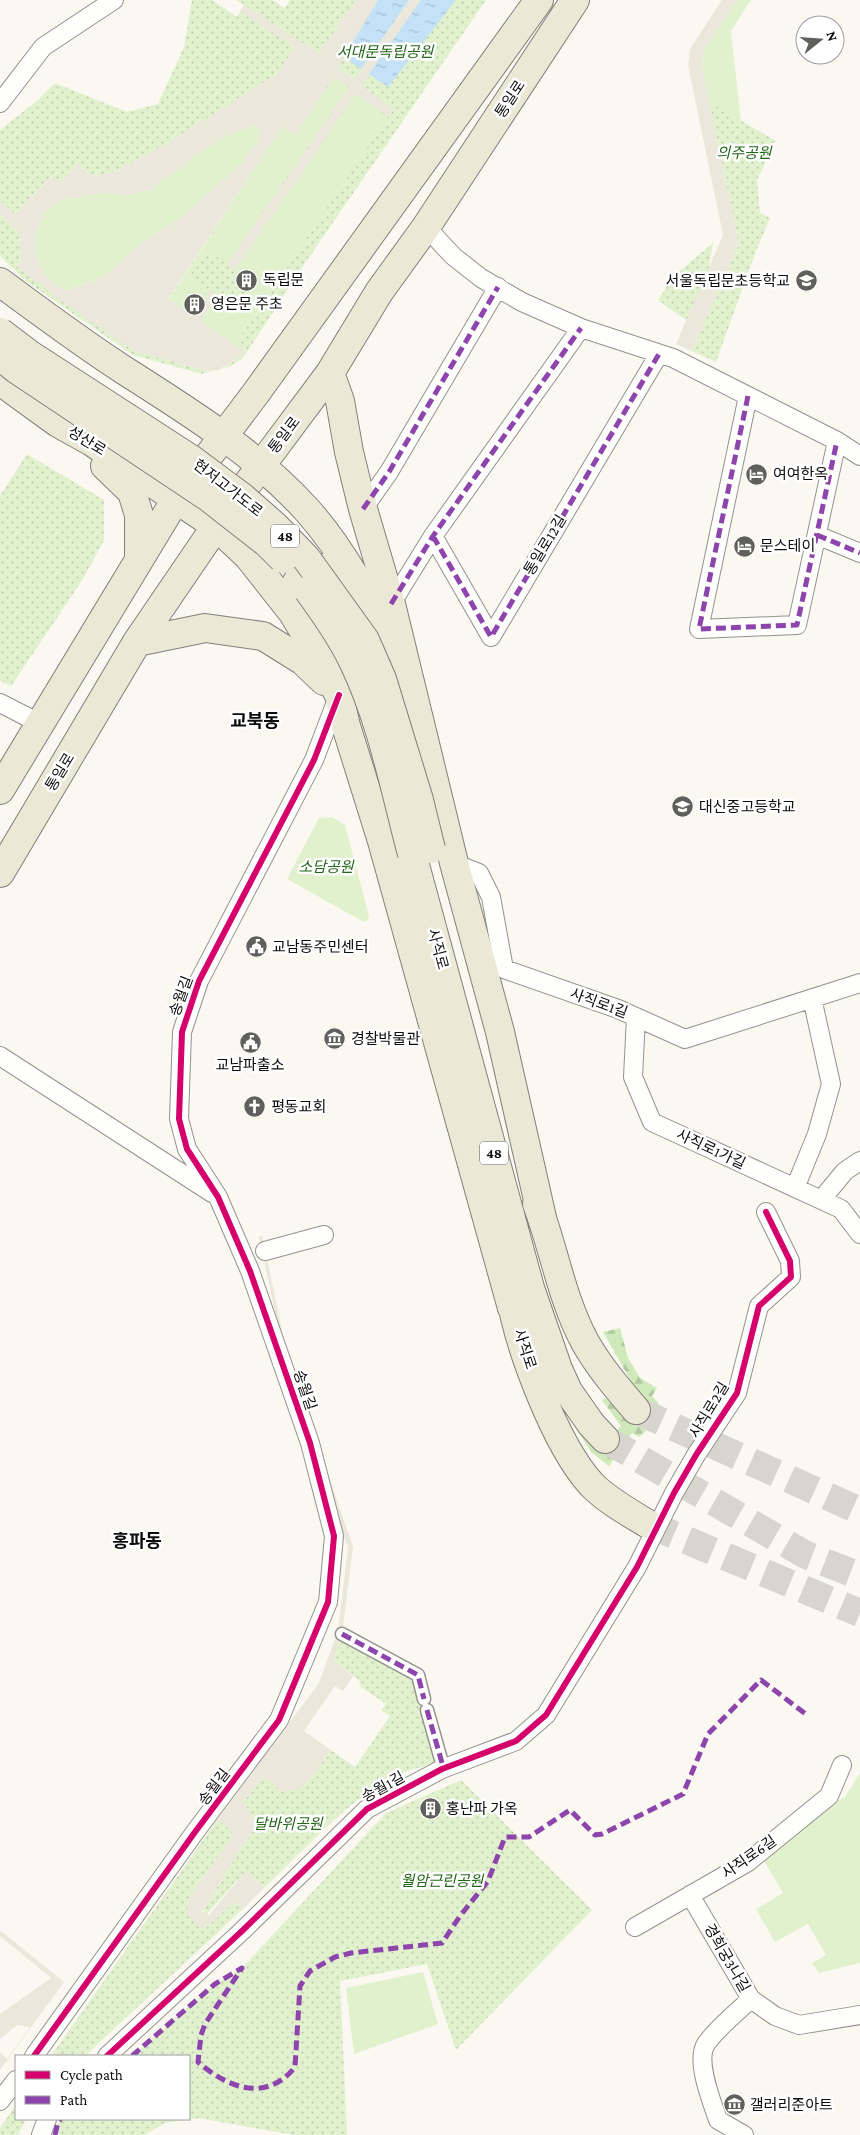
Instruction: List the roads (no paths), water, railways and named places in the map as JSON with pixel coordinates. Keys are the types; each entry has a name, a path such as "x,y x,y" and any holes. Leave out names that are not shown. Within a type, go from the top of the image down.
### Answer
{"main road":[{"path":"0,790 176,499 256,393 539,0"},
{"name":"통일로","path":"0,873 137,642 216,526 330,373 379,292 426,227 575,0"},
{"path":"0,282 129,373 225,435 307,510 346,562 380,626 407,695 459,866 500,1032 543,1222"},
{"name":"현저고가도로","path":"0,332 29,354 191,459 242,497 275,526 306,558 365,640 382,679 419,800 422,852"},
{"name":"현저고가도로","path":"0,356 16,369 208,497 267,543 295,570 352,660 366,691 422,852"},
{"path":"58,423 86,423 114,405 129,383 129,373"},
{"path":"330,373 340,400 349,452 391,604 407,695"},
{"name":"성산로","path":"0,381 58,423 92,442 216,526 248,556 293,613 339,695 346,726 382,840 512,1308"},
{"path":"190,411 213,414 235,413 256,393"},
{"path":"58,423 132,492 139,515 139,558"},
{"path":"293,613 288,598 303,570 323,568 341,572 359,586"},
{"path":"137,642 205,628 262,636 303,661 339,695"},
{"name":"사직로","path":"422,852 488,1131 530,1288 558,1369 568,1391 591,1424 610,1434 556,1331 528,1236 498,1103"},
{"name":"사직로","path":"422,852 498,1103 543,1222 568,1300 585,1342 608,1377 636,1410"},
{"name":"사직로","path":"488,1131 512,1308 540,1394 571,1458 593,1486 648,1524"}],"street":[{"path":"0,103 43,46 114,0"},
{"path":"426,227 453,256 481,278 522,302 581,328 673,358 837,441 860,456"},
{"path":"363,508 389,472 498,287"},
{"path":"391,604 433,536 581,328"},
{"name":"통일로12길","path":"433,536 491,637 659,354"},
{"path":"748,396 699,629 797,625 837,441"},
{"path":"817,535 860,553"},
{"path":"314,760 373,699 394,692 407,695"},
{"name":"송월길","path":"35,2055 195,1832 279,1720 328,1602 334,1536 310,1443 250,1271 218,1197 187,1149 180,1119 182,1032 199,981 314,760 339,695"},
{"path":"0,703 39,723"},
{"path":"428,717 431,719 459,866"},
{"name":"사직로1길","path":"459,866 480,873 491,897 504,969 636,1017 685,1039 860,983"},
{"path":"795,1188 817,1134 831,1084 812,998"},
{"name":"사직로1가길","path":"636,1017 633,1077 652,1122 841,1209 860,1234"},
{"path":"0,1056 218,1197"},
{"path":"821,1200 845,1171 860,1161"},
{"name":"사직로2길","path":"637,1567 674,1493 737,1393 759,1306 791,1277 790,1261 766,1212"},
{"path":"265,1251 324,1235"},
{"name":"송월1길","path":"108,2055 242,1931 367,1809 442,1770 516,1742 546,1715 637,1567"},
{"path":"342,1634 418,1675 442,1763"},
{"name":"사직로6길","path":"635,1927 748,1862 828,1796 842,1765"},
{"name":"경희궁3나길","path":"690,1895 751,1999 775,2016 800,2025 860,2015"},
{"path":"744,2135 718,2120 708,2090 702,2058 706,2044 751,1999"},
{"path":"0,2101 15,2081"},
{"path":"41,2135 47,2120"}],"water":[{"path":"378,0 409,0 361,69 344,57"},
{"path":"421,0 456,0 388,87 369,74"}],"tunnel":[{"path":"636,1410 860,1511"},
{"path":"605,1439 806,1555 860,1576"},
{"path":"648,1524 860,1613"}],"place":[{"name":"독립문","path":"247,280"},
{"name":"서울독립문초등학교","path":"806,281"},
{"name":"영은문 주초","path":"195,304"},
{"name":"여여한옥","path":"757,474"},
{"name":"문스테이","path":"744,546"},
{"name":"대신중고등학교","path":"683,807"},
{"name":"교남동주민센터","path":"256,947"},
{"name":"경찰박물관","path":"335,1039"},
{"name":"교남파출소","path":"250,1042"},
{"name":"평동교회","path":"255,1107"},
{"name":"홍난파 가옥","path":"430,1809"},
{"name":"갤러리준아트","path":"734,2105"}],"district":[{"name":"교북동","path":"255,721"},
{"name":"홍파동","path":"137,1541"}],"park label":[{"name":"서대문독립공원","path":"385,52"},
{"name":"의주공원","path":"744,153"},
{"name":"소담공원","path":"326,867"},
{"name":"달바위공원","path":"288,1824"},
{"name":"월암근린공원","path":"442,1881"}]}
